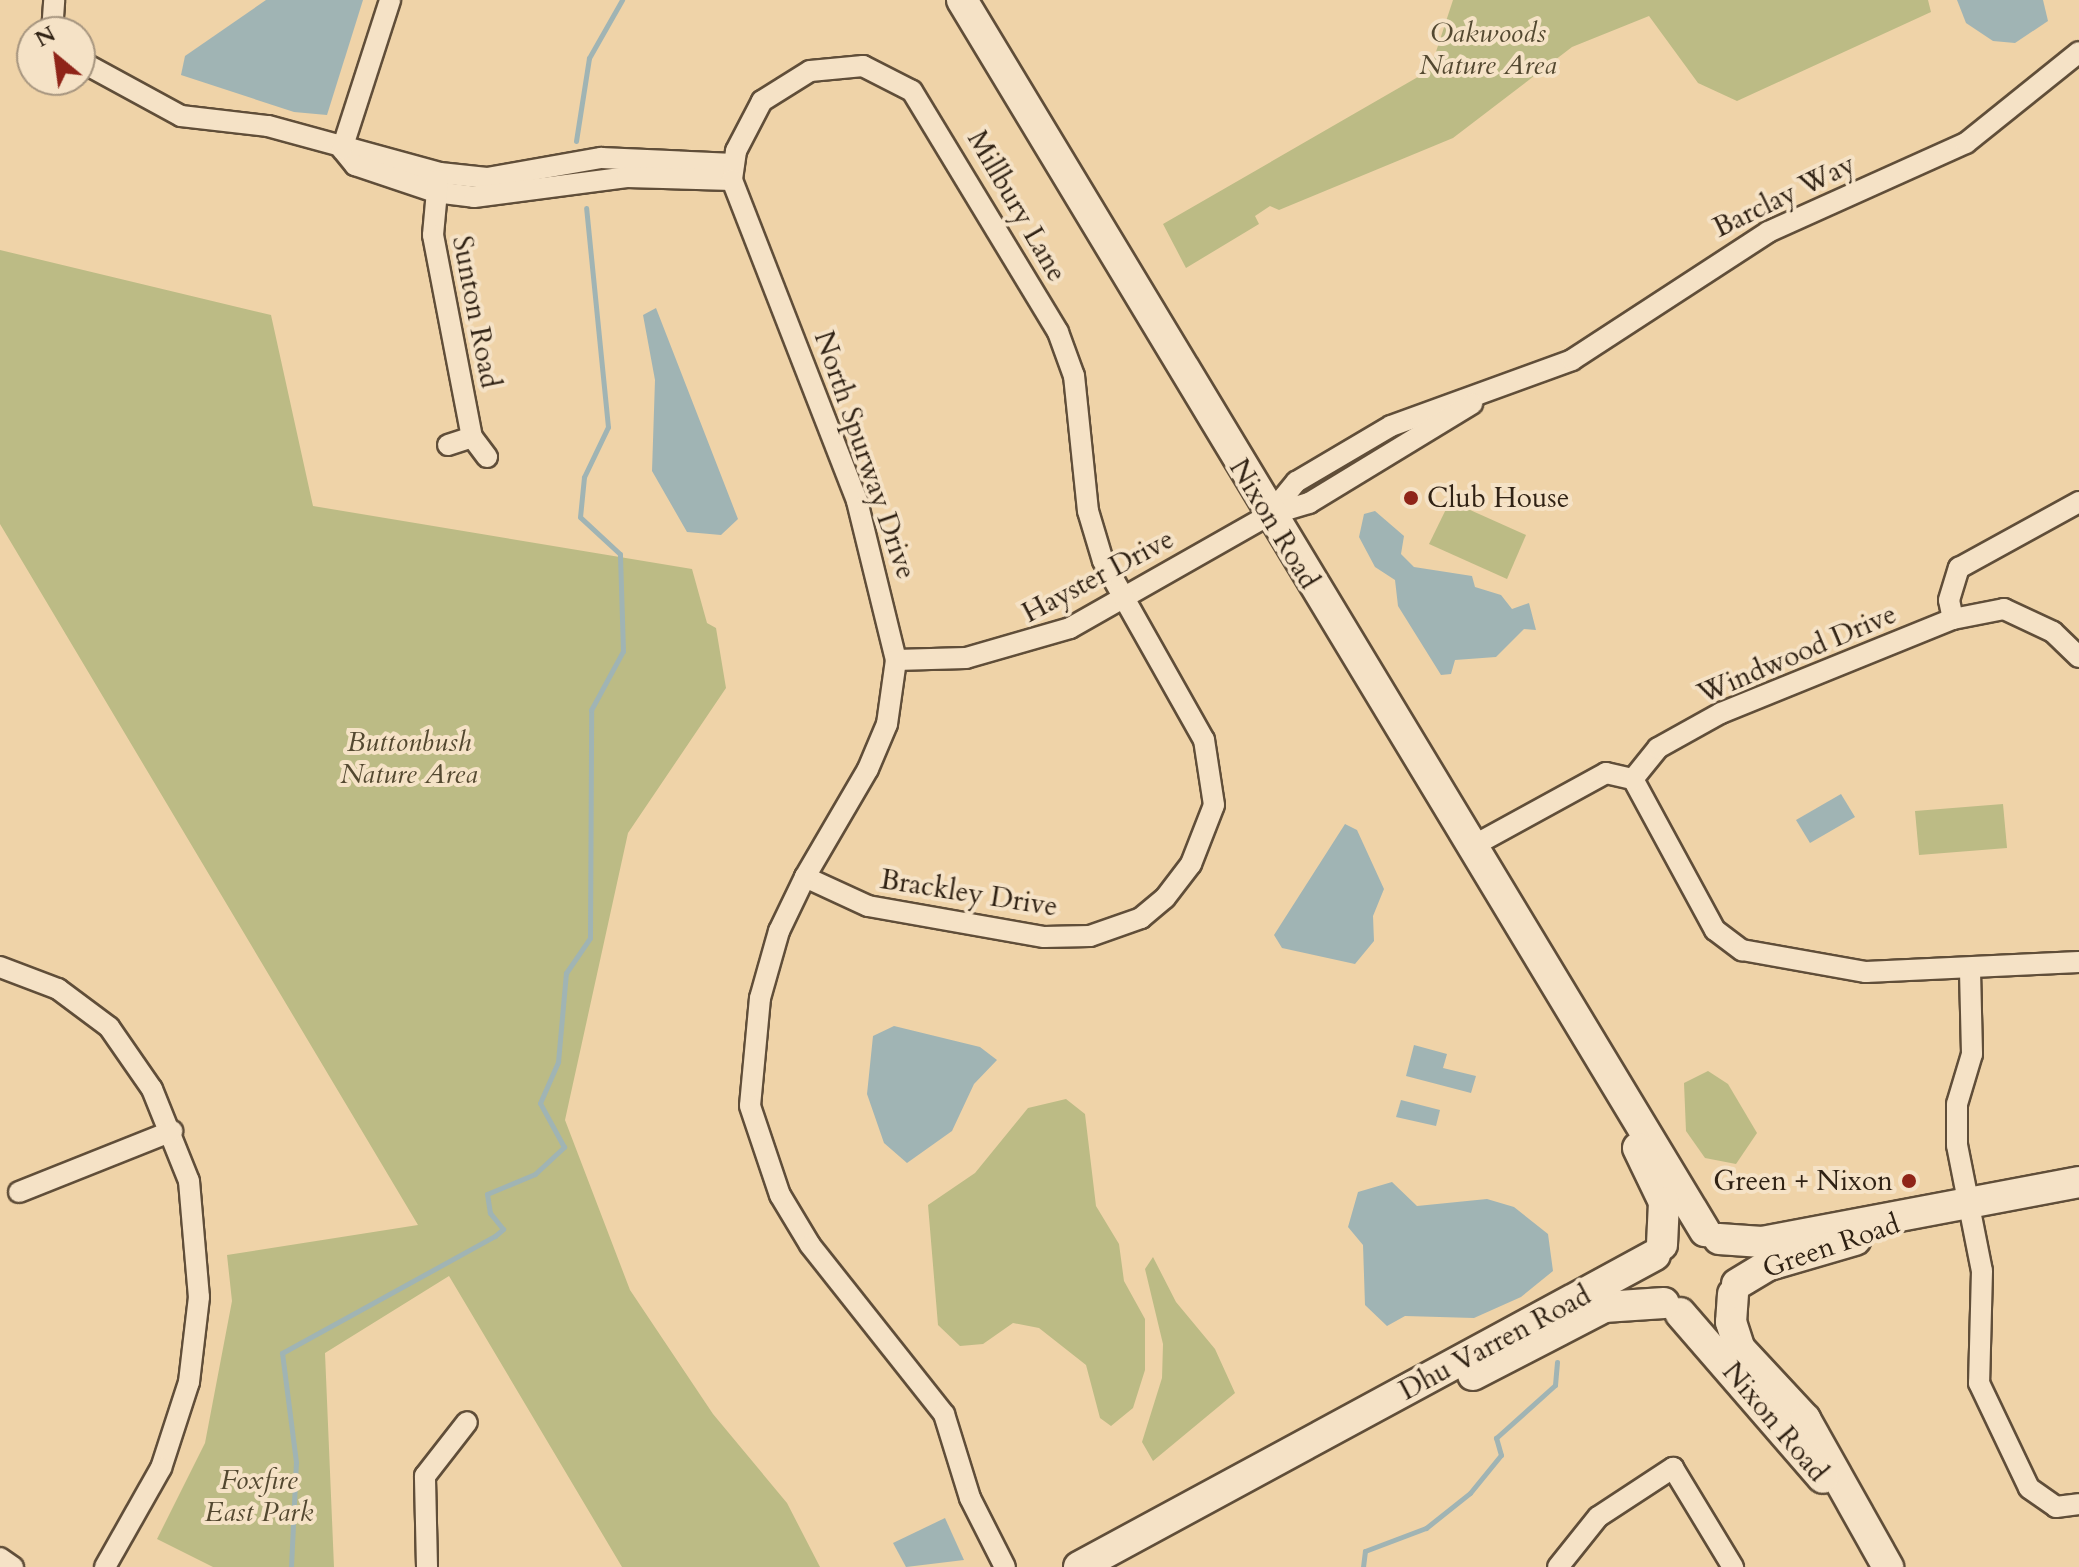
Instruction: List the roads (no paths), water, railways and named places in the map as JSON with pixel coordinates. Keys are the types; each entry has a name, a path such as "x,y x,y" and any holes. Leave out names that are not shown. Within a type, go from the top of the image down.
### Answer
{"main road":[{"name":"Nixon Road","path":"962,0 1269,515 1591,1044 1712,1235"},
{"name":"Nixon Road","path":"1591,1044 1664,1202 1659,1250"},
{"name":"Green Road","path":"1712,1235 1762,1242 1870,1216 1928,1212 2079,1182"},
{"name":"Green Road","path":"1735,1289 1769,1265 1928,1212"},
{"path":"1712,1235 1735,1289 1709,1311 1672,1308 1654,1281 1659,1250 1712,1235"},
{"name":"Dhu Varren Road","path":"1079,1567 1659,1250"},
{"name":"Nixon Road","path":"1735,1289 1731,1322 1740,1349 1805,1419 1888,1567"},
{"name":"Dhu Varren Road","path":"1333,1428 1511,1359 1604,1307 1672,1308"},
{"name":"Nixon Road","path":"1672,1308 1867,1532"}],"street":[{"path":"342,149 390,0"},
{"name":"Barclay Way","path":"1269,515 1309,503 1509,380 1600,346 1768,232 1966,143 2079,52"},
{"name":"Millbury Lane","path":"733,172 762,101 810,71 863,66 912,91 1058,332 1074,376 1088,511 1120,596"},
{"path":"96,70 181,116 268,126 342,149 365,148 438,183 628,167 733,172"},
{"name":"North Spurway Drive","path":"733,172 857,501 896,660 887,724 779,931 751,1052 750,1106 763,1153 810,1245 944,1414 970,1498 1005,1567"},
{"name":"Sunton Road","path":"438,183 433,235 472,437 487,457"},
{"path":"448,445 472,437"},
{"path":"1953,619 1949,600 1959,568 2079,502"},
{"name":"Hayster Drive","path":"896,660 966,658 1027,645 1269,515"},
{"name":"Brackley Drive","path":"805,877 868,906 1044,937 1114,930 1165,898 1201,845 1214,772 1185,704 1120,596"},
{"name":"Windwood Drive","path":"1633,779 1658,748 1721,713 1953,619 2004,609 2053,632 2079,657"},
{"path":"1471,847 1606,773 1633,779 1715,930 1742,950 1866,972 1970,971 2079,962"},
{"path":"0,967 58,989 99,1018 140,1068 172,1131 195,1221 193,1357 170,1446 105,1567"},
{"path":"1970,971 1972,1054 1957,1132 1982,1271 1976,1354 1989,1416 2040,1500 2079,1504"},
{"path":"19,1192 172,1131"},
{"path":"427,1567 425,1476 467,1422"},
{"path":"1558,1567 1598,1517 1673,1468 1733,1567"},
{"path":"0,1558 13,1567"}],"waterway":[{"path":"576,141 589,58 622,0"},
{"path":"291,1567 296,1462 282,1353 495,1236 503,1229 490,1213 487,1194 535,1174 564,1147 540,1103 558,1062 566,973 590,938 591,710 623,651 620,554 580,517 584,477 608,427 586,208"},
{"path":"1363,1567 1365,1551 1426,1528 1470,1493 1501,1455 1496,1438 1555,1385 1557,1362"}],"place":[{"name":"Club House","path":"1411,498"},
{"name":"Green + Nixon","path":"1909,1181"}],"park label":[{"name":"Oakwoods Nature Area","path":"1488,49"},
{"name":"Buttonbush Nature Area","path":"409,758"},
{"name":"Foxfire East Park","path":"259,1496"}]}
